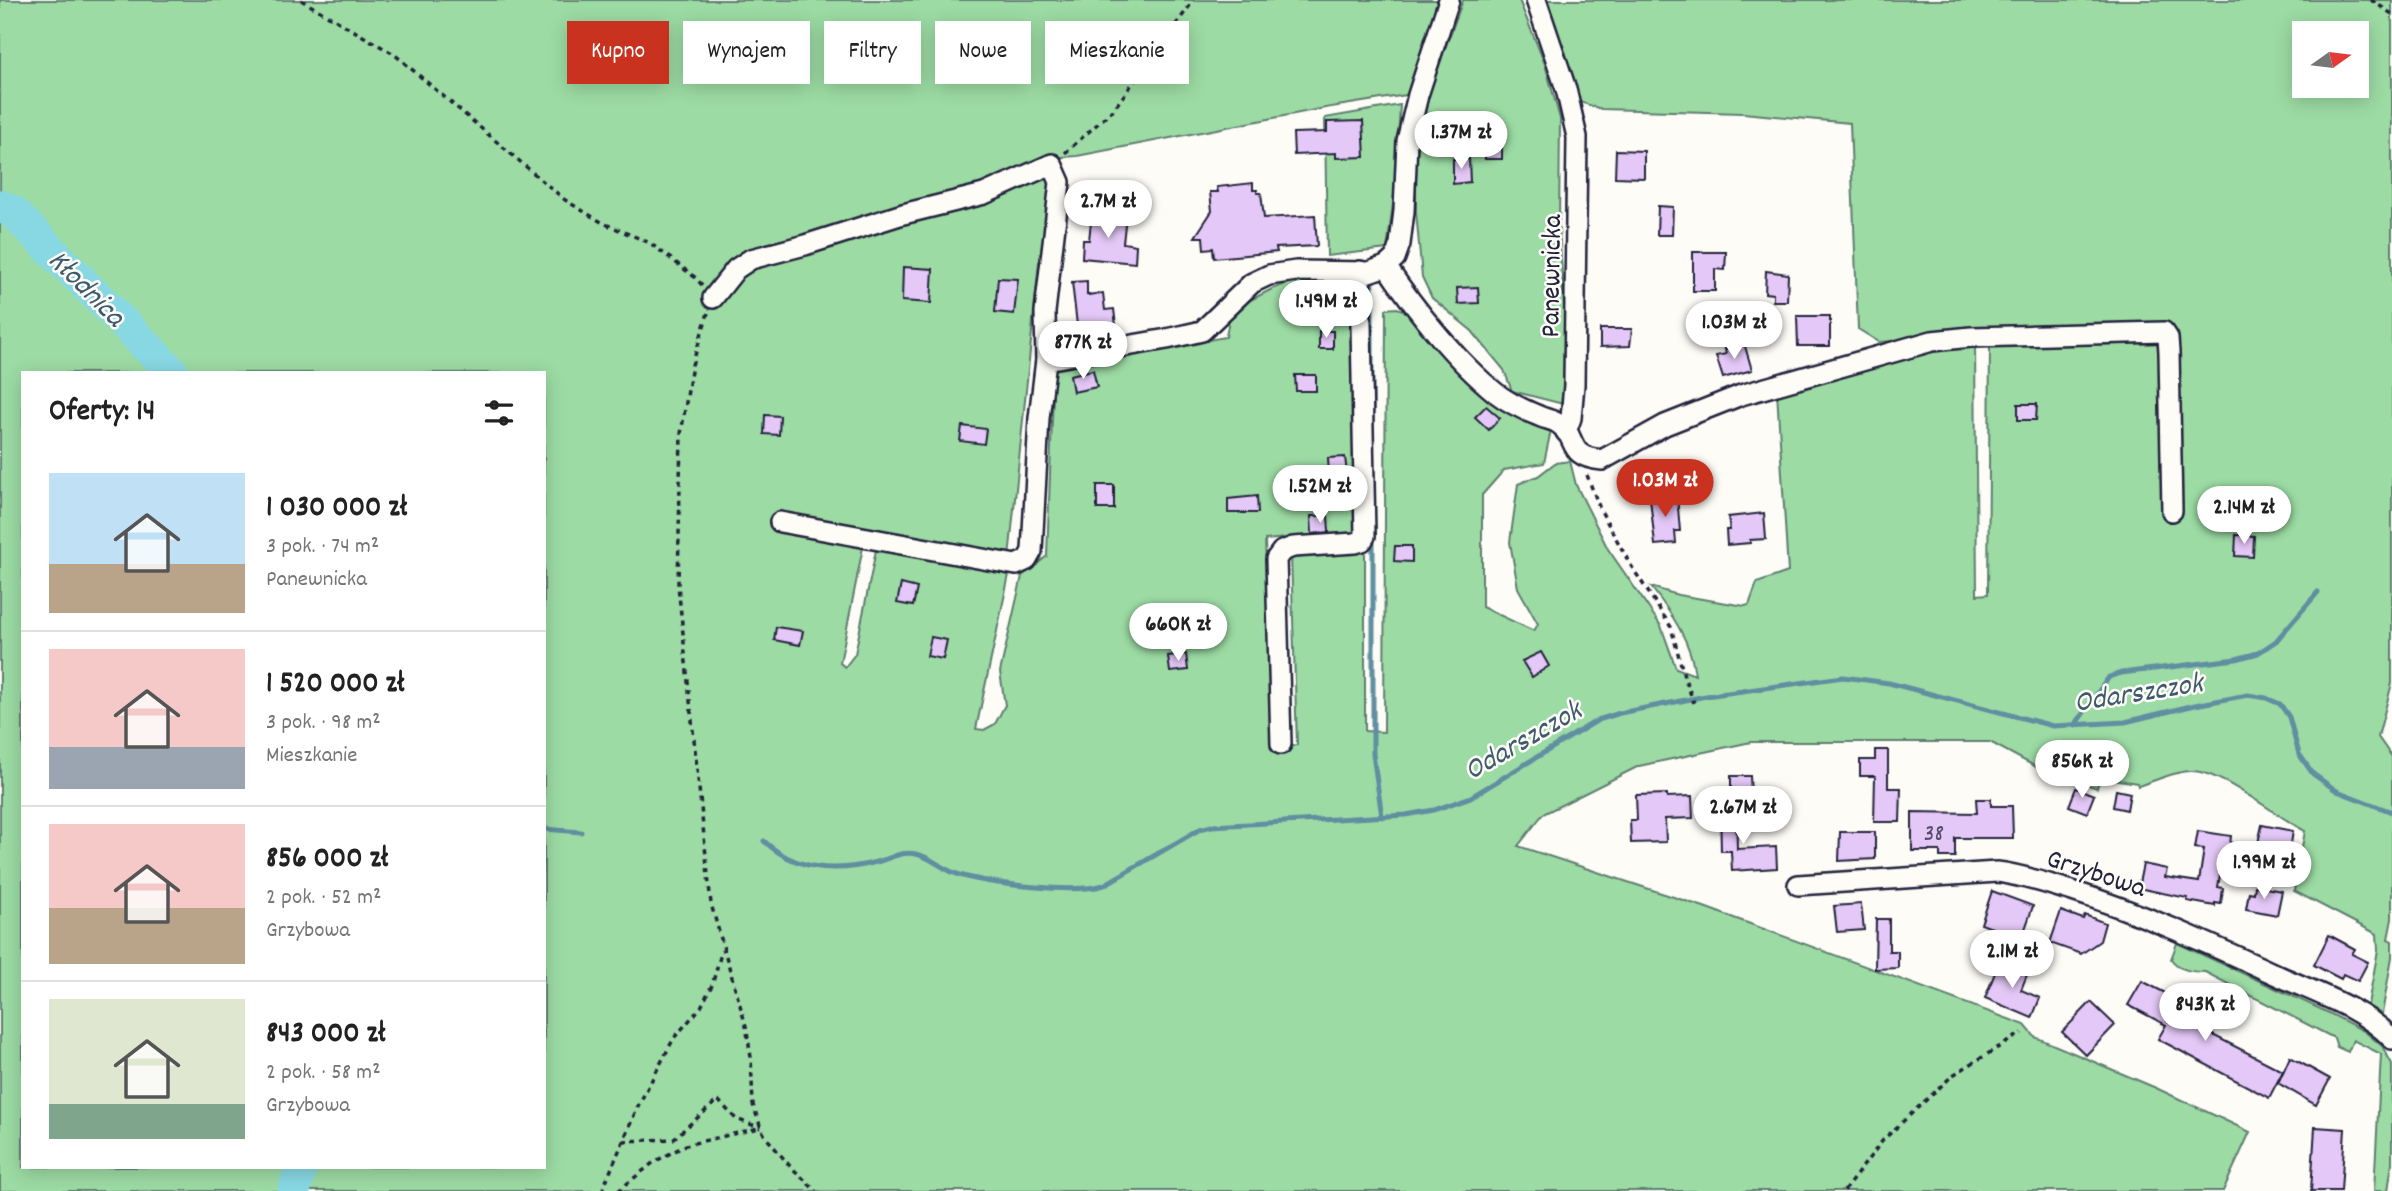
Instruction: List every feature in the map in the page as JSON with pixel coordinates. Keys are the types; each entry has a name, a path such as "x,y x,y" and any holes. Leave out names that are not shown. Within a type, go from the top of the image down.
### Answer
{"street":[{"path":"1046,360 1202,331 1252,284 1269,275 1296,271 1369,272 1386,266 1395,258 1400,244 1404,211 1407,141 1418,95 1449,0"},
{"name":"Panewnicka","path":"1536,0 1563,77 1577,137 1574,385 1571,418 1566,432"},
{"path":"713,298 736,269 751,259 903,214 984,194 1052,164 1060,182 1045,312 1046,360 1039,418 1032,551 1027,561 1016,565 780,522"},
{"path":"1386,266 1427,321 1470,369 1496,393 1517,406 1561,425 1578,453 1590,459 1602,460 1665,425 1741,395 1932,341 1980,337 2164,332 2168,338 2169,352 2172,511"},
{"path":"1281,744 1276,559 1282,551 1293,547 1355,543 1362,541 1365,536 1360,271"},
{"name":"Grzybowa","path":"1798,885 1997,872 2016,874 2154,920 2355,1012 2378,1026 2392,1039"}],"path":[{"path":"301,0 394,54 565,200 603,223 650,243 696,278 713,298 692,365 681,434 678,585 711,904 747,1026 753,1105 761,1128 789,1165 816,1191"},
{"path":"1052,164 1113,110 1194,0"},
{"path":"2371,0 2392,14"},
{"path":"1578,453 1600,509 1630,565 1671,627 1694,703"},
{"path":"602,1191 638,1106 674,1038 701,1007 712,985 723,949"},
{"path":"1844,1191 1883,1140 1952,1075 2022,1033"},
{"path":"623,1141 673,1139 718,1100 736,1118 761,1128"},
{"path":"618,1191 654,1162 686,1145 761,1128"}],"green space":[{"path":"0,0 1444,0 1420,69 1406,95 1077,156 1049,158 981,186 745,269 1046,175 1052,179 1046,253 1039,262 1009,558 864,542 840,663 845,667 855,654 877,545 1010,570 976,729 984,730 995,724 1005,705 1000,672 1022,576 1047,556 1054,366 1226,337 1229,319 1237,307 1272,289 1292,282 1354,282 1357,532 1265,540 1272,747 1297,745 1291,555 1365,548 1365,731 1384,732 1386,309 1406,311 1443,347 1551,430 1544,463 1504,470 1482,495 1482,607 1534,631 1538,624 1518,588 1510,542 1518,484 1538,476 1555,463 1570,461 1576,485 1608,549 1661,626 1676,668 1695,675 1685,639 1651,587 1678,595 1745,606 1749,605 1757,583 1788,572 1777,392 1917,351 1975,343 1977,595 1988,594 1990,345 2175,341 2171,325 2071,331 1936,330 1908,340 1879,342 1858,329 1850,123 1743,113 1601,109 1574,100 1545,0 2392,0 2392,683 2378,737 2392,757 2392,919 2388,939 2392,941 2392,957 2382,1014 2367,1010 2378,950 2377,934 2294,891 2305,831 2232,785 2202,772 2178,773 2138,786 2137,783 2106,778 2099,781 2097,788 2038,768 1990,742 1751,742 1639,766 1543,814 1518,846 1704,907 2025,1025 2035,1037 2156,1088 2250,1132 2223,1191 0,1191"},
{"path":"1463,0 1519,0 1545,64 1560,119 1559,227 1565,322 1563,404 1512,391 1504,370 1472,331 1432,298 1422,277 1416,212 1416,157 1430,89"},
{"path":"1400,105 1395,189 1387,249 1327,256 1325,118"},
{"path":"2177,943 2329,1013 2364,1031 2382,1046 2392,1064 2392,1163 2388,1191 2374,1191 2381,1054 2353,1040 2348,1052 2337,1047 2334,1038 2205,972 2182,968 2171,959"}],"building":[{"path":"1363,121 1365,157 1336,158 1336,153 1294,155 1293,133 1327,132 1327,122"},
{"path":"1485,141 1502,141 1502,159 1485,159"},
{"path":"1616,150 1644,151 1644,178 1615,177"},
{"path":"1453,159 1469,159 1470,182 1453,184"},
{"path":"1253,183 1253,190 1261,193 1264,218 1315,215 1317,246 1276,248 1277,252 1214,258 1213,248 1204,249 1203,237 1195,237 1212,211 1210,192 1218,192 1217,187"},
{"path":"1658,206 1673,207 1672,235 1657,235"},
{"path":"1092,212 1126,216 1123,243 1136,245 1135,263 1082,258 1083,240 1089,240"},
{"path":"1693,252 1726,252 1725,270 1715,269 1715,291 1693,291"},
{"path":"903,267 933,269 931,303 902,301"},
{"path":"1766,271 1788,274 1787,301 1773,301 1773,294 1765,293"},
{"path":"998,278 1018,279 1014,314 995,312"},
{"path":"1087,281 1087,295 1103,293 1105,310 1114,309 1116,326 1085,330 1085,325 1077,325 1072,282"},
{"path":"1478,287 1479,303 1458,304 1457,288"},
{"path":"1797,316 1830,316 1830,346 1798,346"},
{"path":"1600,329 1632,329 1630,346 1600,347"},
{"path":"1319,331 1333,331 1333,349 1319,349"},
{"path":"1744,343 1752,370 1723,378 1716,356 1726,354 1725,349"},
{"path":"1093,370 1097,387 1073,392 1070,375"},
{"path":"1295,375 1316,375 1316,391 1296,391"},
{"path":"2018,404 2037,404 2036,420 2018,420"},
{"path":"1486,406 1500,418 1489,430 1475,417"},
{"path":"765,415 780,416 779,435 764,434"},
{"path":"962,426 986,429 984,444 960,441"},
{"path":"1345,457 1347,474 1329,475 1328,458"},
{"path":"1097,485 1114,485 1114,509 1097,509"},
{"path":"1257,496 1258,513 1228,513 1228,499"},
{"path":"1677,496 1680,531 1675,531 1676,543 1655,545 1650,498"},
{"path":"1764,513 1766,539 1727,545 1726,530 1730,530 1728,517"},
{"path":"1311,516 1328,516 1329,532 1312,534"},
{"path":"2236,535 2254,536 2253,557 2235,556"},
{"path":"1395,546 1412,546 1412,562 1394,561"},
{"path":"901,584 917,588 913,606 897,603"},
{"path":"776,627 803,631 800,645 774,640"},
{"path":"931,637 947,640 943,659 927,656"},
{"path":"1541,652 1549,666 1532,677 1522,661"},
{"path":"1186,654 1188,670 1170,672 1168,656"},
{"path":"1875,750 1888,750 1888,788 1901,788 1900,822 1874,822 1875,776 1860,776 1860,760 1875,760"},
{"path":"1731,776 1750,776 1751,795 1731,795"},
{"path":"2076,788 2094,795 2087,813 2069,806"},
{"path":"2116,790 2130,793 2127,810 2113,807"},
{"path":"1667,794 1667,797 1692,796 1693,818 1665,819 1666,842 1631,843 1630,820 1637,820 1636,795"},
{"path":"1976,799 1991,799 1991,806 2012,806 2013,838 1955,838 1955,857 1940,857 1940,851 1912,851 1912,812 1977,813"},
{"path":"1720,806 1736,806 1737,849 1776,847 1777,868 1732,871 1731,851 1721,851"},
{"path":"2262,825 2293,831 2290,850 2258,843"},
{"path":"2198,831 2231,836 2229,853 2224,852 2218,887 2223,888 2221,904 2215,903 2215,906 2187,901 2187,898 2138,888 2143,864 2167,869 2165,877 2199,882 2204,849 2195,848"},
{"path":"1840,832 1875,832 1875,859 1839,861"},
{"path":"2255,886 2282,891 2277,915 2246,909 2249,892 2254,893"},
{"path":"1992,891 2033,906 2023,935 2013,931 2011,935 1981,924"},
{"path":"1861,904 1864,930 1837,932 1834,906"},
{"path":"2061,911 2083,919 2085,915 2105,923 2100,941 2081,954 2050,943"},
{"path":"1876,919 1889,919 1889,951 1898,951 1898,968 1875,969"},
{"path":"2329,935 2355,949 2352,954 2368,962 2358,981 2343,974 2341,979 2314,965"},
{"path":"2000,960 2028,972 2021,990 2040,998 2032,1018 1985,998"},
{"path":"2142,981 2179,1000 2167,1022 2172,1014 2283,1071 2269,1098 2158,1039 2166,1025 2128,1005"},
{"path":"2091,1002 2115,1025 2086,1055 2062,1032"},
{"path":"2290,1057 2330,1079 2316,1105 2278,1083"},
{"path":"2315,1127 2345,1129 2341,1191 2311,1191"}],"waterway":[{"name":"Kłodnica","path":"0,206 13,212 171,371"},
{"path":"1372,285 1372,411"},
{"path":"1373,536 1373,754 1382,817"},
{"path":"2075,725 2109,677 2121,673 2236,659 2258,653 2276,641 2318,592"},
{"name":"Odarszczok","path":"764,841 790,859 819,867 864,865 911,853 927,858 954,873 973,878 1032,887 1091,888 1104,885 1200,829 1212,826 1406,815 1434,810 1471,797 1598,720 1706,696 1843,677 1889,683 2053,726 2125,722 2248,695 2266,698 2280,704 2289,717 2299,754 2313,774 2337,791 2392,812"},
{"name":"Odarszczok","path":"546,829 581,832"},
{"name":"Kłodnica","path":"294,1191 300,1169"}]}
